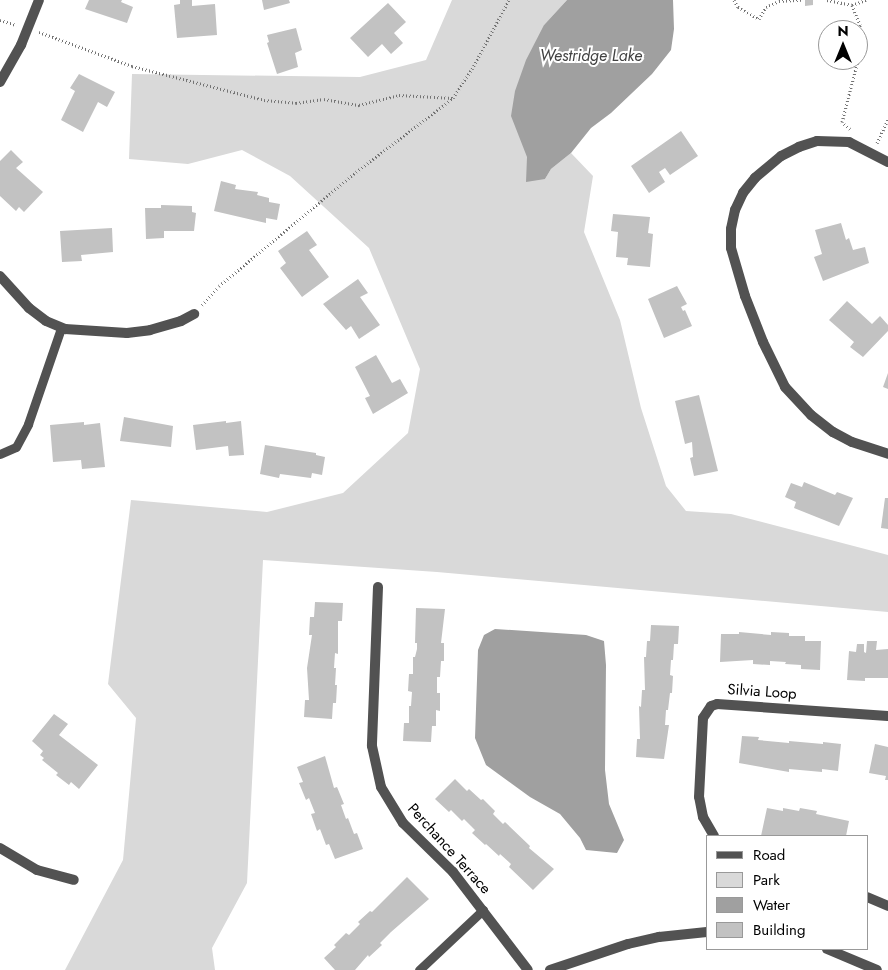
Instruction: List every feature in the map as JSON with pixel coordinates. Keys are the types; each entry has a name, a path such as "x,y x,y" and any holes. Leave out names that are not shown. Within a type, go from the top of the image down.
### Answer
{"street":[{"path":"0,82 28,28 39,0"},
{"path":"888,162 849,142 817,141 781,156 754,178 743,193 735,210 731,229 731,248 745,296 763,342 785,387 811,415 833,432 852,442 888,454"},
{"path":"0,276 29,308 61,328 128,333 150,330 181,321 194,314"},
{"name":"Perchance Terrace","path":"378,587 372,746 378,778 392,808 403,823 452,872 528,970"},
{"name":"Silvia Loop","path":"713,835 703,817 700,797 703,718 710,706 717,704 888,716"},
{"path":"0,848 37,870 74,880"},
{"path":"868,897 888,906"},
{"path":"550,970 659,937 706,932"},
{"path":"829,950 877,970"},
{"path":"576,970 590,957"}],"lane":[{"path":"0,454 16,447 28,424 61,328"},
{"path":"419,970 483,910"}],"path":[{"path":"194,314 219,286 356,172 453,98 472,69 509,0"},
{"path":"734,0 738,7 759,19 766,7 779,1 801,0"},
{"path":"827,0 852,5 866,0"},
{"path":"852,5 858,20"},
{"path":"28,28 132,66 264,100 296,103 324,99 359,104 399,95 453,98"},
{"path":"855,70 842,122 856,134"},
{"path":"870,140 877,144 888,119"}],"green space":[{"path":"452,0 567,0 544,25 545,179 551,169 571,153 593,176 584,232 620,320 641,408 666,486 686,511 731,514 888,555 888,612 437,572 263,560 247,883 212,948 215,970 65,970 123,860 136,718 108,684 131,500 267,512 343,493 408,433 420,369 369,248 290,176 242,150 188,164 129,159 132,74 360,77 426,60"}],"water":[{"name":"Westridge Lake","path":"567,0 673,0 674,29 671,50 652,74 611,113 591,128 571,153 551,169 545,179 526,182 527,157 511,116 515,91 526,60 544,25"},
{"path":"495,629 586,635 604,641 606,665 605,770 609,804 624,840 617,853 586,850 580,838 560,814 530,797 486,765 475,738 478,650 484,635"}],"building":[{"path":"89,0 122,0 121,2 133,7 127,23 85,9"},
{"path":"180,0 192,0 192,6 215,4 217,35 177,38 174,5 180,4"},
{"path":"262,0 289,0 290,3 264,10"},
{"path":"805,0 813,0 813,5 805,6"},
{"path":"388,3 406,22 394,33 403,43 391,54 382,44 368,57 350,38"},
{"path":"296,28 302,50 295,53 298,67 277,74 267,43 269,42 267,35"},
{"path":"79,74 115,92 107,107 98,102 83,132 61,120 75,91 70,88"},
{"path":"681,131 698,156 670,175 665,168 659,172 665,182 649,193 631,166"},
{"path":"11,150 23,162 16,168 43,192 24,212 19,207 16,211 0,196 0,161"},
{"path":"221,181 236,185 235,189 258,192 257,195 269,198 269,202 280,204 277,220 266,218 266,223 214,211"},
{"path":"161,205 192,206 192,212 196,213 194,231 164,231 164,238 146,239 145,208 161,208"},
{"path":"613,214 650,217 648,233 653,234 650,267 627,265 628,258 616,257 618,232 611,231"},
{"path":"841,223 846,240 849,238 853,250 865,247 869,263 823,281 814,257 822,254 815,230"},
{"path":"112,228 113,252 81,255 82,261 62,262 60,231"},
{"path":"307,231 317,245 309,250 329,277 302,297 280,268 286,263 278,251"},
{"path":"358,279 368,293 360,297 380,325 359,339 351,326 346,330 323,304"},
{"path":"677,286 687,304 681,307 683,311 685,310 692,326 664,338 648,299"},
{"path":"847,301 872,324 880,316 888,325 888,331 863,357 850,347 854,342 829,320"},
{"path":"376,355 392,383 400,379 408,393 373,414 365,398 370,396 355,367"},
{"path":"888,373 888,389 883,387"},
{"path":"699,395 718,471 694,476 690,458 693,457 692,442 685,444 675,401"},
{"path":"124,417 173,426 171,447 120,441"},
{"path":"226,421 226,423 241,421 244,455 229,456 228,446 196,450 193,425"},
{"path":"84,422 84,425 100,423 105,467 82,469 81,460 53,462 50,425"},
{"path":"265,445 316,453 316,455 325,457 322,475 312,473 311,478 280,474 279,478 260,474"},
{"path":"804,482 835,495 837,492 853,498 839,526 794,508 796,502 785,497 791,483 802,487"},
{"path":"885,498 888,498 888,529 881,528"},
{"path":"315,602 343,603 342,621 338,621 338,654 335,653 334,668 336,668 335,685 337,685 336,703 333,703 332,719 304,717 305,700 309,700 307,668 312,635 309,635 310,617 314,617"},
{"path":"416,608 445,609 441,643 444,643 444,661 441,661 440,677 437,677 437,693 440,693 440,711 436,710 436,726 432,726 431,742 403,741 404,723 409,723 409,706 411,706 412,692 408,691 409,674 413,674 413,657 415,657 417,649 417,643 415,643"},
{"path":"651,625 679,626 678,644 674,644 673,660 671,660 670,675 673,676 672,693 670,693 668,710 666,710 665,725 669,725 664,759 636,757 637,739 640,739 639,706 641,707 642,690 645,690 644,657 646,657 647,641 650,641"},
{"path":"739,632 771,635 771,632 789,633 789,636 805,636 805,641 821,641 820,670 801,669 801,665 785,664 786,662 770,661 770,665 753,664 753,660 720,662 721,634 739,634"},
{"path":"867,641 877,641 876,650 888,649 888,678 865,678 865,681 847,680 849,651 856,652 857,644 864,644 864,652 866,653"},
{"path":"54,714 68,724 59,735 98,765 79,789 71,782 69,785 56,775 58,773 42,760 44,758 40,755 43,751 32,741"},
{"path":"742,736 759,737 758,740 789,743 789,741 841,744 838,771 822,769 822,772 789,769 789,772 739,763"},
{"path":"875,744 888,747 888,780 885,780 886,776 869,773"},
{"path":"325,756 334,788 337,787 344,804 341,805 346,819 348,818 354,834 357,833 363,849 335,859 329,844 326,845 320,829 317,831 311,814 315,813 309,798 306,800 299,783 303,782 297,767"},
{"path":"455,779 467,791 469,789 481,800 483,799 495,811 493,814 503,824 505,822 530,846 529,848 554,869 533,890 509,867 511,864 472,833 475,830 464,819 462,821 451,810 449,812 435,799"},
{"path":"767,808 799,811 800,808 817,811 816,814 849,821 846,835 761,835"},
{"path":"407,877 429,899 391,932 380,943 382,945 369,957 368,955 355,970 335,970 324,958 336,947 334,945 346,933 349,935 360,924 358,922 370,911 372,912"}]}
